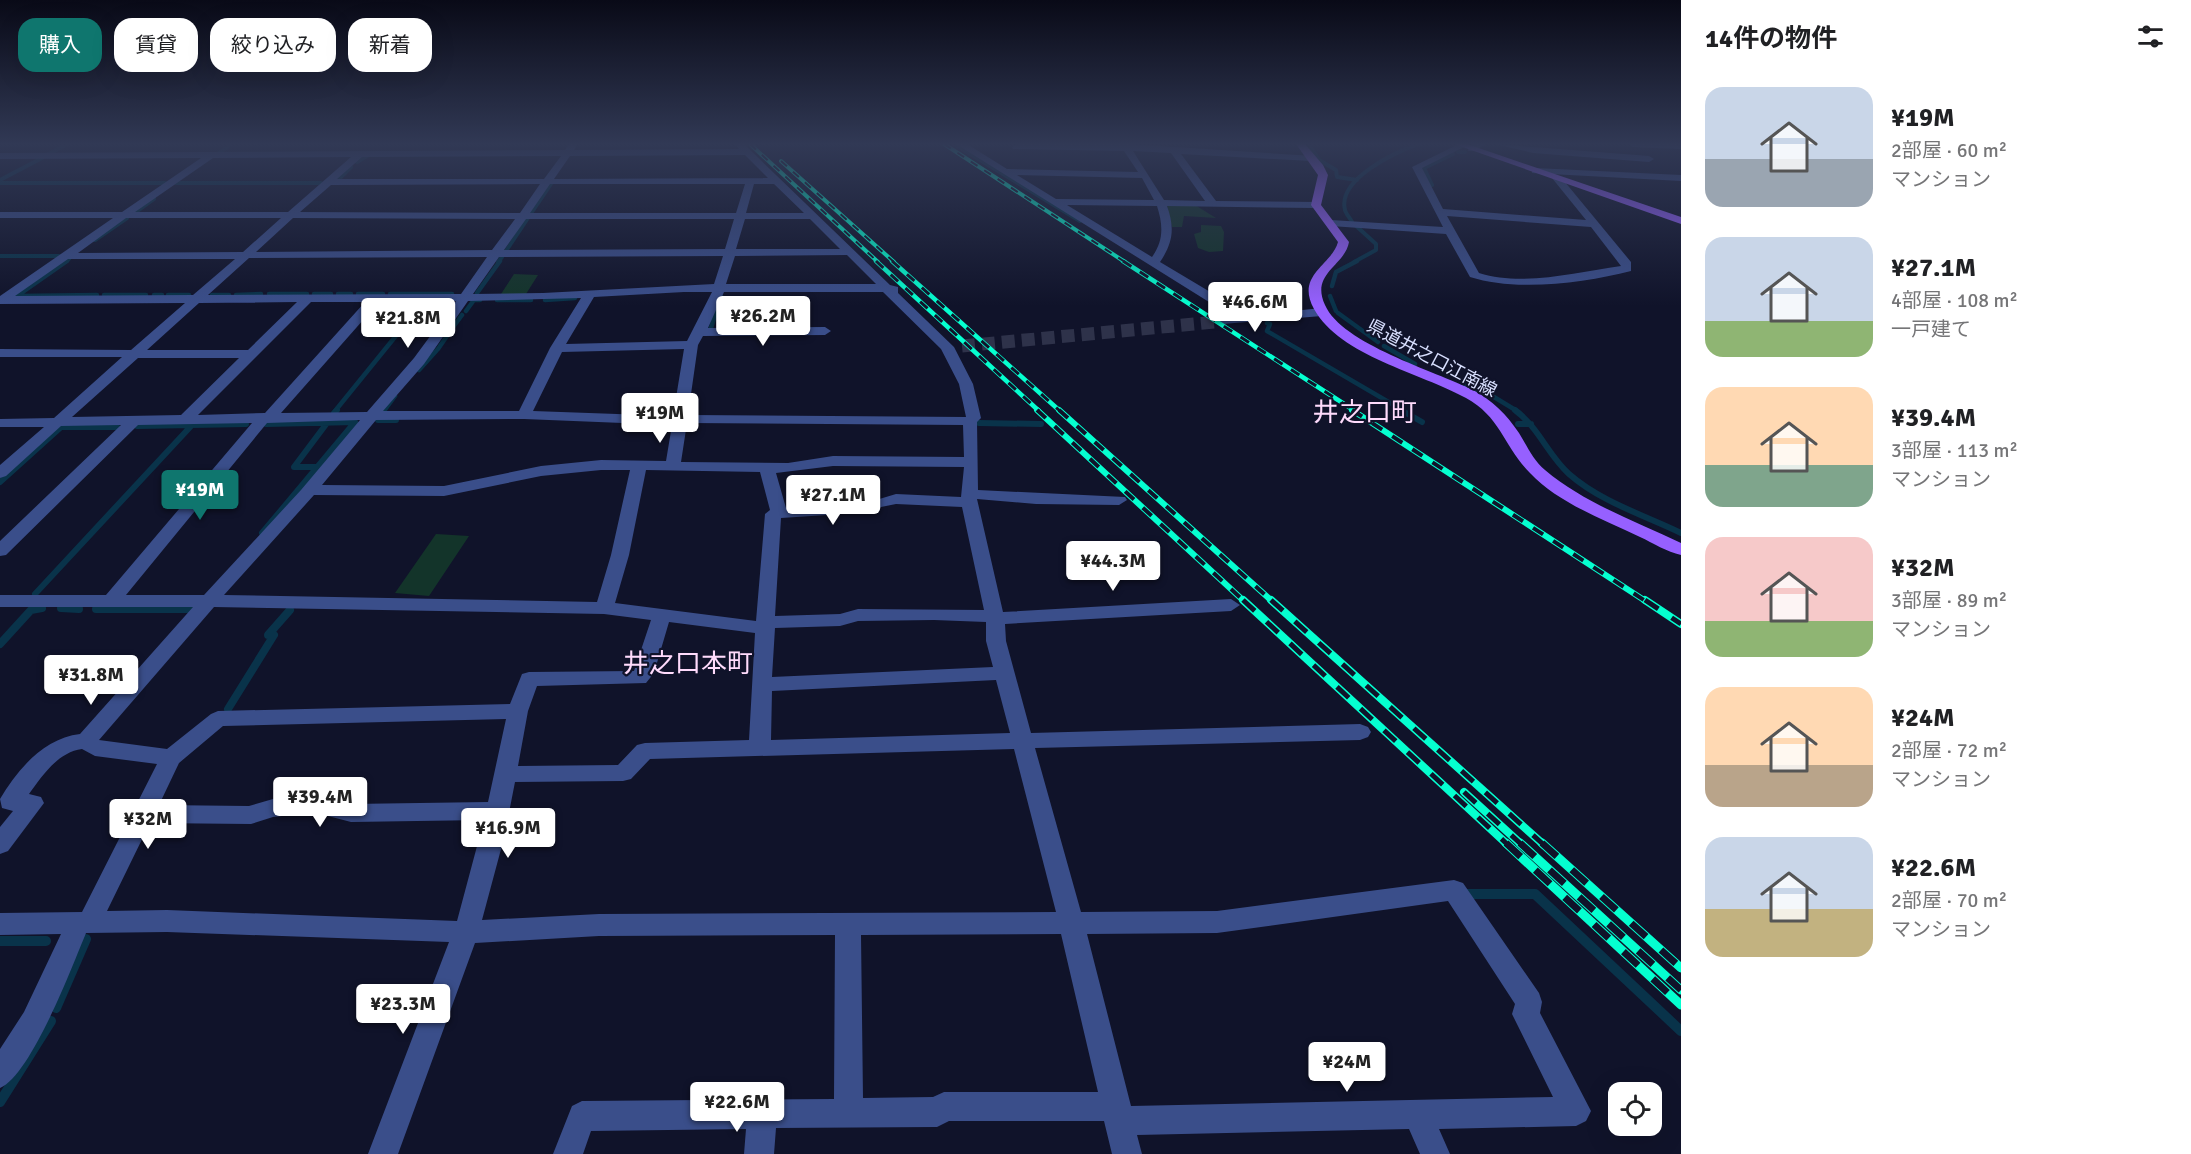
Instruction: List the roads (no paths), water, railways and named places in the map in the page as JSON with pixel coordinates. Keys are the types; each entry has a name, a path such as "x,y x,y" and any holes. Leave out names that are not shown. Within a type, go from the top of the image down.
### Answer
{"main road":[{"path":"1315,198 1316,205 1344,242 1343,247 1317,277 1316,293 1322,312"},
{"path":"1614,198 1681,221"},
{"name":"県道井之口江南線","path":"1322,312 1335,326 1391,361 1457,388 1484,403 1501,417 1531,465 1552,484 1681,550"}],"street":[{"path":"1,300 149,198"},
{"path":"0,473 310,198"},
{"path":"86,741 121,698 310,490 419,361 536,198"},
{"path":"673,466 691,345 701,332 745,198"},
{"path":"795,198 947,347 966,384 972,420 969,499 995,617 996,641 1071,922 1127,1154"},
{"path":"1047,198 1213,299 1281,315"},
{"path":"1153,262 1166,244 1165,221 1157,198"},
{"path":"1208,198 1213,204"},
{"path":"1432,198 1474,275 1486,281 1523,281 1627,269 1627,264 1573,198"},
{"path":"1054,202 1316,205"},
{"path":"1439,212 1594,224"},
{"path":"0,214 814,216"},
{"path":"1331,223 1450,231"},
{"path":"65,256 852,252"},
{"path":"0,423 524,415 679,420 972,420 979,412 975,383 960,346 901,293 889,288 717,288 467,297 1,300"},
{"path":"524,415 557,348 590,294"},
{"path":"111,601 265,419 376,297"},
{"path":"183,421 308,298"},
{"path":"1226,321 1322,312"},
{"path":"701,332 825,331"},
{"path":"557,348 606,349 625,346 691,345"},
{"path":"0,353 250,354"},
{"path":"0,551 133,422"},
{"path":"310,490 444,491 541,471 601,465 767,467 810,466 833,461 972,462"},
{"path":"603,608 617,574 630,500 639,466"},
{"path":"767,467 779,514"},
{"path":"760,746 773,514 873,507 873,504 880,501 897,500 1119,500"},
{"path":"0,601 211,601 603,608 765,625 879,615 1069,616 1125,609 1231,605"},
{"path":"383,1154 466,932 507,774 518,711 529,679 639,678 644,673 662,615"},
{"path":"762,684 1004,673"},
{"path":"0,1074 34,1021 83,923 171,758 218,719 518,711"},
{"path":"507,774 623,773 645,751 760,746 1360,732"},
{"path":"0,844 33,803 10,802 50,752 74,741 86,741 95,748 171,758"},
{"path":"143,814 251,815 266,806 336,808 351,813 498,812"},
{"path":"0,924 167,921 466,932 599,925 1217,921 1454,890 1529,1002 1526,1014 1576,1111 1418,1116 1118,1113 944,1107 937,1112 582,1116 568,1154"},
{"path":"848,923 849,1113"},
{"path":"759,1154 762,1114"},
{"path":"1418,1116 1435,1154"}],"waterway":[{"path":"532,212 542,198"},
{"path":"1042,198 1080,221"},
{"path":"1346,198 1345,210 1352,222"},
{"path":"136,212 154,199"},
{"path":"95,240 127,218"},
{"path":"506,251 528,218"},
{"path":"1354,224 1376,244 1376,250 1354,262"},
{"path":"0,256 59,256"},
{"path":"498,262 502,257"},
{"path":"65,262 69,259"},
{"path":"17,296 67,261"},
{"path":"477,293 500,261"},
{"path":"1332,286 1336,272 1357,261"},
{"path":"236,295 261,294"},
{"path":"269,294 307,294"},
{"path":"314,294 331,294"},
{"path":"338,294 351,294"},
{"path":"358,294 383,294"},
{"path":"390,294 452,294"},
{"path":"19,296 97,295"},
{"path":"104,295 146,295"},
{"path":"154,295 162,295"},
{"path":"168,295 189,295"},
{"path":"212,295 229,295"},
{"path":"711,328 721,296"},
{"path":"1330,296 1336,311"},
{"path":"545,300 575,298"},
{"path":"335,411 425,300"},
{"path":"466,311 474,300 480,300"},
{"path":"497,300 531,300"},
{"path":"1338,313 1378,342"},
{"path":"448,334 462,315"},
{"path":"1267,323 1270,324 1267,331 1404,411"},
{"path":"438,349 447,336"},
{"path":"1384,346 1415,364"},
{"path":"419,370 437,350"},
{"path":"1464,384 1494,397 1517,411"},
{"path":"384,411 395,396"},
{"path":"334,413 337,410"},
{"path":"1401,410 1422,422"},
{"path":"1515,410 1530,424"},
{"path":"378,420 396,420"},
{"path":"266,424 355,422 317,467"},
{"path":"317,467 294,467 327,423"},
{"path":"979,423 1041,424"},
{"path":"137,426 246,424"},
{"path":"1518,424 1530,424"},
{"path":"1530,424 1555,459 1581,484 1623,507 1681,533"},
{"path":"35,594 192,425"},
{"path":"0,482 61,427 117,427"},
{"path":"262,533 317,467"},
{"path":"0,644 31,610 42,608"},
{"path":"61,608 79,609"},
{"path":"96,609 195,609"},
{"path":"228,709 274,635 268,635 290,610"},
{"path":"1466,894 1535,894 1681,1031"},
{"path":"56,1008 86,939"},
{"path":"0,941 46,941"},
{"path":"0,1102 51,1021"}],"tunnel":[{"path":"962,346 1226,321"}],"railway":[{"path":"808,198 878,262"},
{"path":"822,198 894,262"},
{"path":"1027,198 1125,262"},
{"path":"876,261 1039,411"},
{"path":"892,261 1060,411"},
{"path":"1123,261 1355,411"},
{"path":"1037,410 1245,602"},
{"path":"1059,410 1273,602"},
{"path":"1352,410 1647,602"},
{"path":"1243,600 1508,845"},
{"path":"1271,600 1544,845"},
{"path":"1645,600 1681,624"},
{"path":"1464,792 1522,845"},
{"path":"1506,843 1681,1005"},
{"path":"1520,843 1681,990"},
{"path":"1542,843 1681,968"}],"district":[{"name":"井之口町","path":"1365,412"},
{"name":"井之口本町","path":"688,663"}]}
